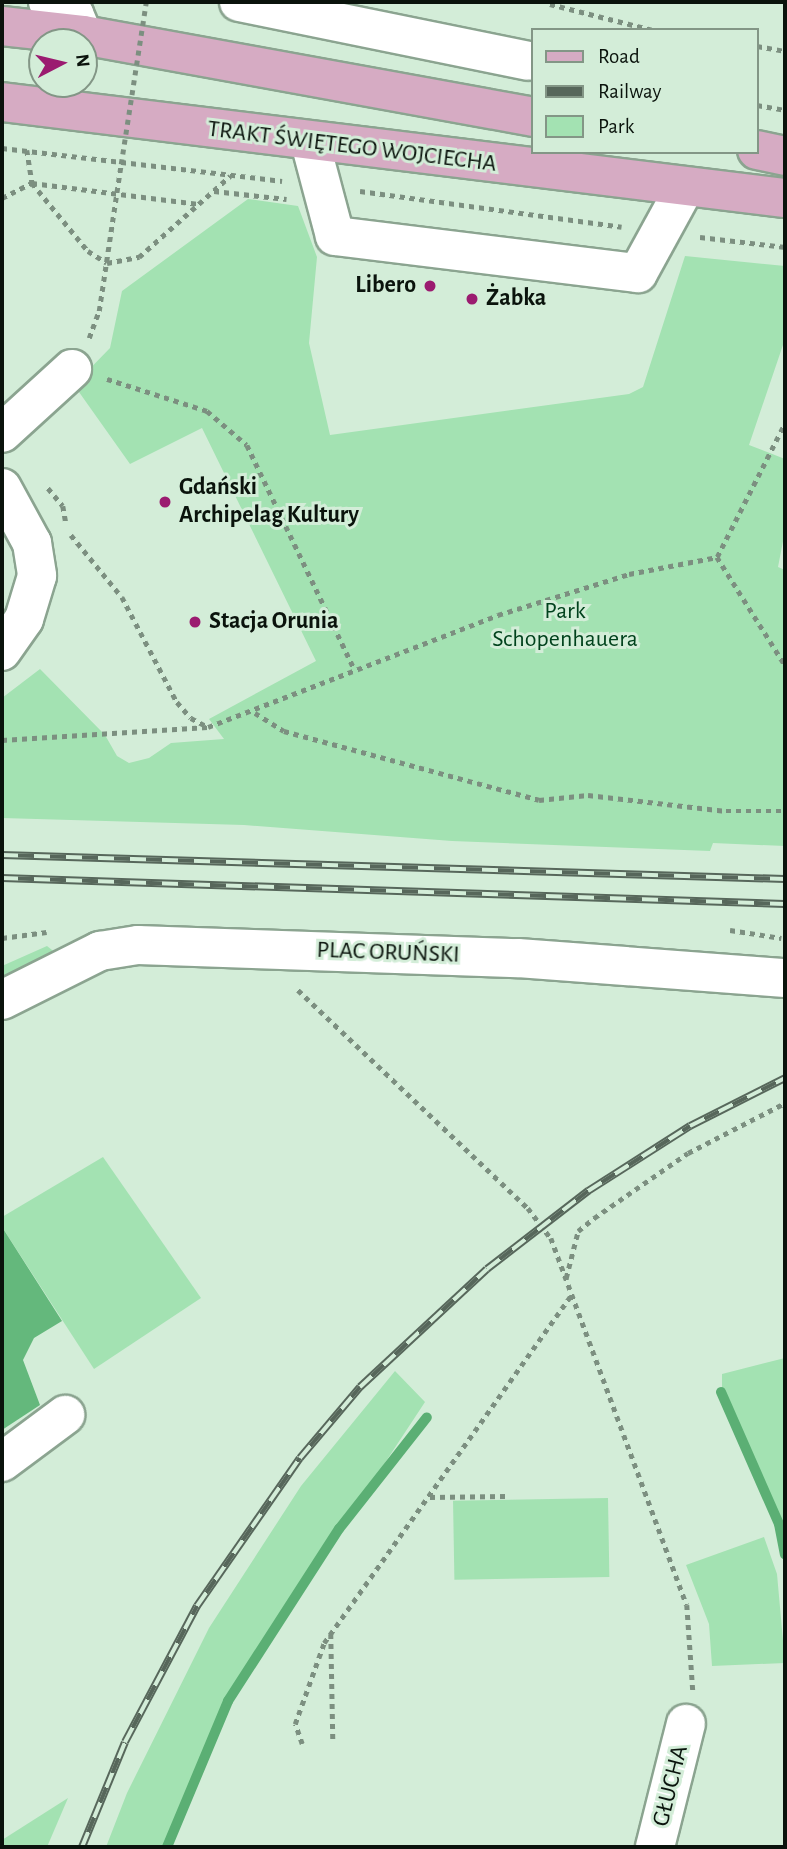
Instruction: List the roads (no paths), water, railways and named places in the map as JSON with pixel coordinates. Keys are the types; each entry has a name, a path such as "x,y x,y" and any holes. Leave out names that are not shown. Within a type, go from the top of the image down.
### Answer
{"main road":[{"path":"2,26 28,29"},
{"path":"98,38 532,117"},
{"name":"TRAKT ŚWIĘTEGO WOJCIECHA","path":"2,102 310,142 785,198"},
{"path":"759,150 785,156"}],"street":[{"path":"48,2 74,14 80,28"},
{"path":"239,2 527,61"},
{"path":"310,142 335,236 638,273 685,187"},
{"path":"2,433 72,369"},
{"path":"2,488 32,543 37,576 24,619 2,651"},
{"name":"PLAC ORUŃSKI","path":"2,1000 114,948 254,948 518,958 785,978"},
{"path":"2,1462 65,1415"},
{"name":"GŁUCHA","path":"655,1847 686,1724"}],"waterway":[{"path":"721,1392 779,1524 785,1554"},
{"path":"167,1847 228,1701 339,1529 427,1417"}],"railway":[{"path":"2,855 785,879"},
{"path":"2,878 785,904"},
{"path":"82,1847 125,1742 197,1606 300,1458 360,1387 487,1269 588,1191 690,1126 785,1078"}],"place":[{"name":"Libero","path":"430,286"},
{"name":"Żabka","path":"472,299"},
{"name":"Gdański Archipelag Kultury","path":"165,502"},
{"name":"Stacja Orunia","path":"195,622"}],"park label":[{"name":"Park Schopenhauera","path":"565,626"}]}
